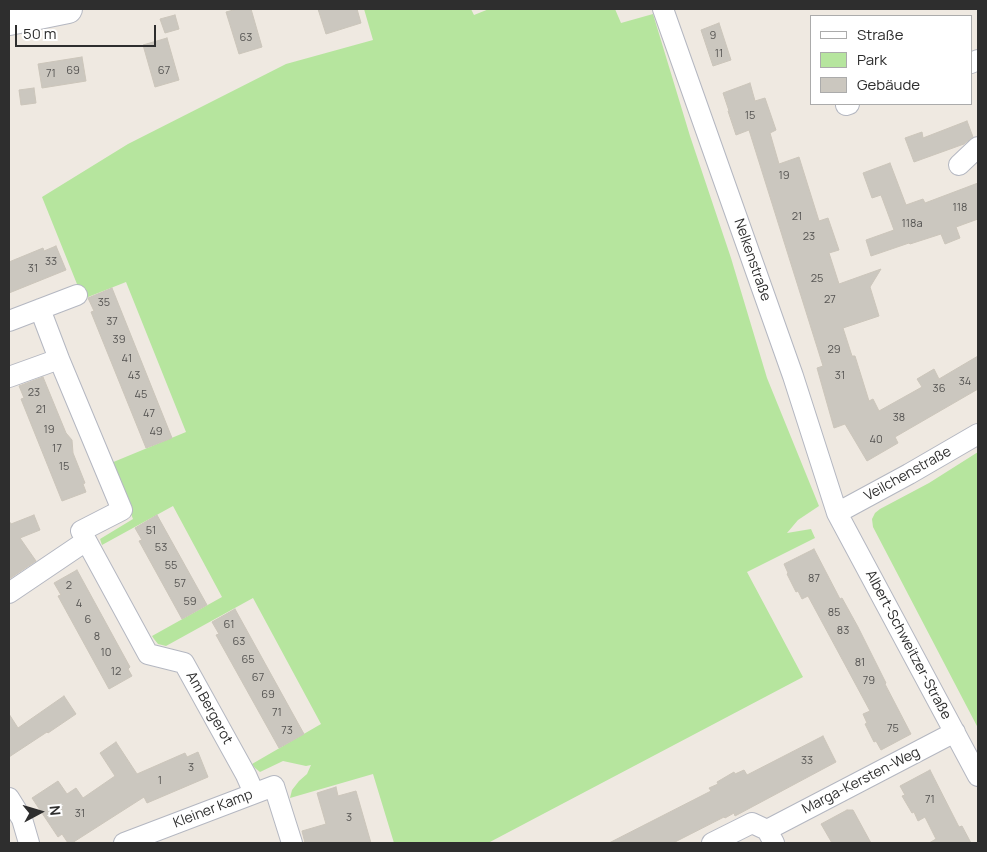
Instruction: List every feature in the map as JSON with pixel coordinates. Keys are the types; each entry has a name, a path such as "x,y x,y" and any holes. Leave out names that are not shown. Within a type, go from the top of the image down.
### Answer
{"street":[{"path":"9,21 68,9"},
{"name":"Nelkenstraße","path":"663,9 783,349 837,513"},
{"path":"958,165 978,147"},
{"path":"9,321 77,295"},
{"path":"9,593 86,541 81,530 122,510 40,309"},
{"path":"9,377 59,359"},
{"name":"Veilchenstraße","path":"837,513 910,474 978,434"},
{"name":"Albert-Schweitzer-Straße","path":"837,513 978,776"},
{"name":"Am Bergerot","path":"86,541 148,654 184,663 254,793"},
{"name":"Marga-Kersten-Weg","path":"712,843 752,823 771,836 955,732"},
{"name":"Kleiner Kamp","path":"124,843 274,786 292,843"},
{"path":"9,798 22,819 29,843"}],"green space":[{"path":"364,9 471,9 474,15 489,9 615,9 621,23 653,14 690,136 731,258 767,378 819,506 798,520 787,533 811,529 815,538 747,572 803,677 488,843 394,843 373,774 290,798 292,790 307,774 311,765 306,766 283,761 260,772 255,768 252,764 321,724 253,598 166,646 158,644 154,639 152,636 222,597 173,506 102,545 100,539 133,519 111,463 186,432 126,282 83,299 42,197 128,144 286,64 373,40"},
{"path":"978,452 978,728 873,527 872,519 880,509 929,483"}],"building":[{"path":"237,9 251,9 262,47 239,54 226,12"},
{"path":"318,9 357,9 361,23 326,34"},
{"path":"175,15 179,29 165,33 160,19"},
{"path":"719,23 731,60 713,66 701,30"},
{"path":"167,38 179,80 155,87 143,45"},
{"path":"82,57 86,81 42,88 38,64"},
{"path":"750,83 755,101 765,98 776,130 770,133 779,164 799,157 819,221 828,218 839,250 829,253 839,284 881,269 870,287 879,316 843,328 852,356 855,356 869,401 873,399 879,411 922,387 917,379 934,369 939,379 978,356 978,389 895,437 898,443 867,461 845,424 834,428 817,368 823,366 749,130 736,135 728,111 723,93"},
{"path":"34,88 36,103 21,105 19,90"},
{"path":"967,121 973,137 964,144 914,162 905,138 922,132 923,138"},
{"path":"890,163 906,205 923,199 925,203 978,183 978,219 956,227 960,238 945,244 941,234 871,256 866,240 894,230 881,195 872,198 863,173"},
{"path":"56,246 66,270 9,293 9,262 43,248 44,251"},
{"path":"112,288 172,438 146,448 91,312 94,311 88,298"},
{"path":"43,377 66,433 72,440 73,453 85,483 83,484 86,492 62,501 21,399 24,398 19,386"},
{"path":"34,515 40,530 20,538 36,561 9,579 9,521 11,524"},
{"path":"157,515 207,605 182,619 139,541 142,540 135,528"},
{"path":"814,549 840,599 842,598 858,627 911,734 881,750 876,741 874,742 865,724 867,723 863,714 870,711 808,596 802,599 798,591 796,592 787,574 784,564"},
{"path":"77,570 130,667 128,669 132,676 109,689 58,596 61,595 54,583"},
{"path":"235,609 304,734 279,748 216,635 219,634 212,622"},
{"path":"64,696 76,714 9,757 9,714 18,728"},
{"path":"823,736 836,762 735,816 734,813 724,817 673,843 609,843 711,791 709,788 734,772 735,774 744,770 747,775"},
{"path":"116,742 137,774 185,753 187,757 198,752 208,777 147,803 144,797 72,843 68,843 62,834 58,837 32,798 58,781 67,794 76,788 83,798 115,776 100,753"},
{"path":"930,770 959,827 962,826 971,843 929,843 936,839 925,817 918,821 902,796 905,795 900,786"},
{"path":"336,787 338,796 356,791 371,843 305,843 302,831 326,824 317,793"},
{"path":"847,810 853,810 871,843 832,843 821,824"}]}
